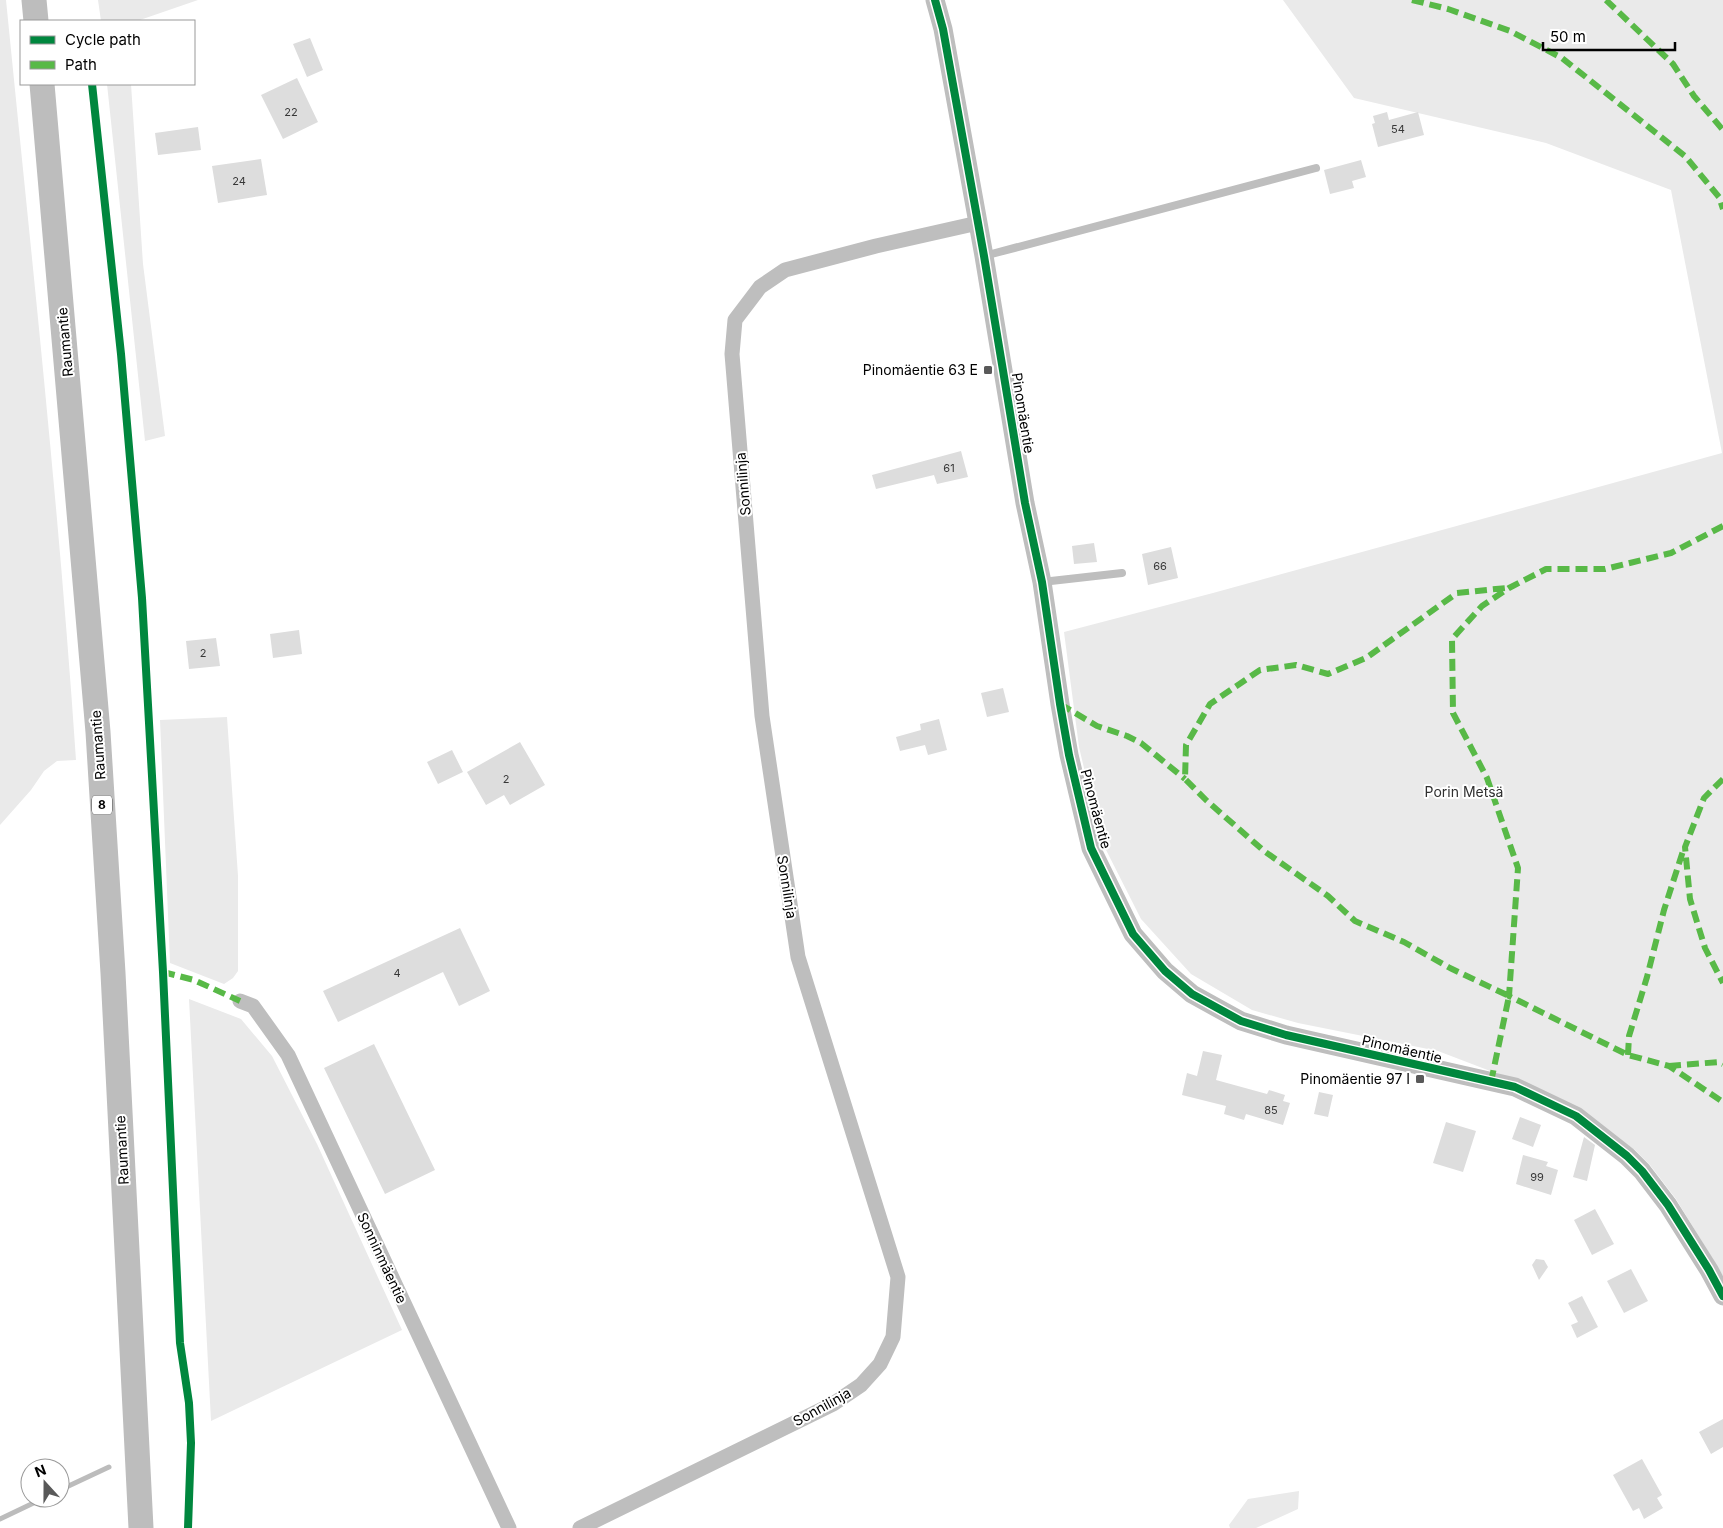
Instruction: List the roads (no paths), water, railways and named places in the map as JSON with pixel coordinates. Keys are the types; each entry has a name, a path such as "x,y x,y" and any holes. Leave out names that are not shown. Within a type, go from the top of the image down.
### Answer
{"highway":[{"path":"34,0 36,20"},
{"name":"Raumantie","path":"42,85 98,732 113,973 141,1528"}],"street":[{"name":"Pinomäentie","path":"935,0 943,29 984,256 1025,503 1042,582 1069,755 1091,848 1133,934 1165,971 1192,994 1241,1021 1296,1037 1515,1087 1576,1116 1627,1156 1642,1171 1668,1205 1723,1296"},
{"name":"Sonnilinja","path":"580,1528 833,1404 861,1385 880,1364 893,1337 898,1277 798,957 762,716 732,354 735,320 760,287 785,270 978,222"},
{"name":"Sonninmäentie","path":"240,1001 253,1006 288,1055 509,1528"}],"lane":[{"path":"984,256 1316,168"},
{"path":"1042,582 1122,573"}],"waterway":[{"path":"70,1485 109,1467"},
{"path":"0,1519 23,1508"}],"place":[{"name":"Pinomäentie 63 E","path":"988,370"},
{"name":"Pinomäentie 97 I","path":"1420,1079"}],"park label":[{"name":"Porin Metsä","path":"1464,792"}]}
